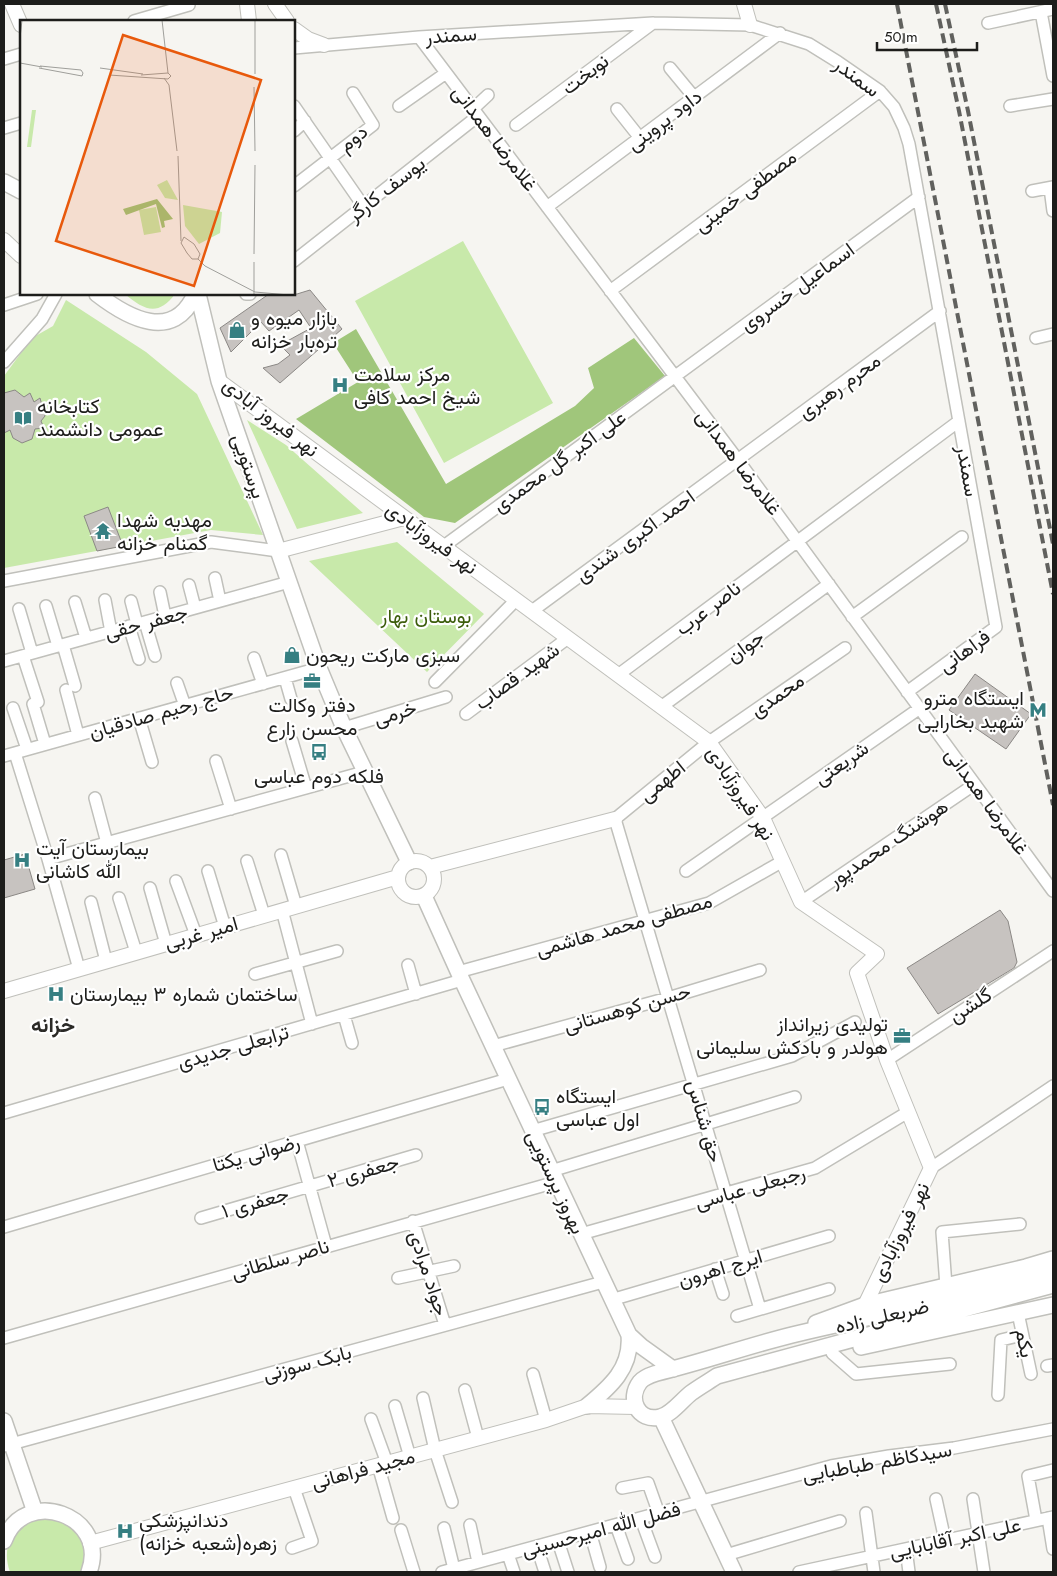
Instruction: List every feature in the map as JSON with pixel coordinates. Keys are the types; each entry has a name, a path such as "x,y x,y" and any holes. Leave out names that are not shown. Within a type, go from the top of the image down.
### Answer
{"main road":[{"path":"4,182 20,190"},
{"path":"98,295 123,312 144,321 152,322 176,318 183,314 196,295"},
{"name":"نهر فیروز آبادی","path":"197,295 220,381"},
{"name":"پرستویی","path":"220,381 278,551"},
{"path":"278,551 319,668 344,728 408,862"},
{"name":"بهروز پرستویی","path":"424,896 580,1234 629,1335 673,1369"},
{"path":"792,1335 825,1318 865,1305 1053,1259"},
{"name":"ضربعلی زاده","path":"636,1407 633,1400 640,1380 657,1373 792,1335 1007,1286 1053,1272"},
{"name":"ضربعلی زاده","path":"661,1417 717,1376 1053,1285"},
{"path":"783,1358 832,1353 1053,1305"},
{"path":"587,1406 614,1382 626,1361 630,1342 629,1335"},
{"path":"636,1407 642,1414 651,1418 661,1417 734,1572"},
{"path":"4,1421 7,1445 35,1512"},
{"path":"4,1541 11,1528 18,1521 35,1512 52,1512 69,1516 78,1523 90,1543 92,1554 89,1572"}],"street":[{"path":"12,4 20,22"},
{"path":"247,4 249,20"},
{"path":"273,20 274,4"},
{"path":"274,4 286,20"},
{"path":"744,4 750,25"},
{"path":"137,20 189,5"},
{"path":"988,23 1053,9"},
{"path":"1041,12 1053,76"},
{"name":"سمندر","path":"295,48 419,37 653,23 750,25 780,33 809,44 880,91 894,108 904,128 909,144 996,627"},
{"name":"نوبخت","path":"516,125 653,23"},
{"path":"295,31 308,39 324,45"},
{"name":"داود پروینی","path":"547,207 780,33"},
{"name":"غلامرضا همدانی","path":"419,37 738,460 1053,891"},
{"path":"4,59 20,54"},
{"path":"670,68 694,97"},
{"path":"398,106 446,73"},
{"name":"مصطفی خمینی","path":"610,291 880,91"},
{"name":"دوم","path":"330,157 373,125 353,93"},
{"name":"یوسف کارگر","path":"295,259 364,206 476,112 488,95"},
{"path":"1010,106 1053,98"},
{"path":"295,107 364,206"},
{"path":"617,109 640,138"},
{"path":"295,130 305,121"},
{"path":"4,128 20,122"},
{"path":"295,185 330,157"},
{"path":"1032,190 1051,187 1053,211"},
{"name":"اسماعیل خسروی","path":"675,377 919,197"},
{"path":"4,240 20,255"},
{"path":"4,305 34,295"},
{"path":"4,362 42,319 55,295"},
{"name":"محرم رهبری","path":"738,460 940,311"},
{"path":"1036,338 1053,334"},
{"name":"علی اکبر گل محمدی","path":"444,546 675,377"},
{"name":"نهر فیروز آبادی","path":"220,381 367,490"},
{"name":"ناصر عرب","path":"618,675 959,421"},
{"name":"احمد اکبری شندی","path":"532,611 738,460"},
{"name":"نهر فیروزآبادی","path":"367,490 709,742 763,818 801,902 878,954 857,973 888,1060 931,1168 865,1305"},
{"path":"4,581 211,542 278,551 404,518"},
{"path":"852,617 962,537"},
{"path":"215,578 220,601"},
{"name":"جعفر حقی","path":"4,660 289,582"},
{"name":"جوان","path":"661,707 829,584"},
{"path":"189,585 194,608"},
{"path":"160,592 165,616"},
{"path":"105,600 111,632"},
{"path":"435,682 516,600"},
{"path":"75,602 86,638"},
{"path":"131,602 137,624 139,659"},
{"path":"46,606 61,645 78,735"},
{"path":"19,609 35,703 45,744"},
{"path":"137,624 155,656"},
{"name":"فراهانی","path":"908,692 996,627"},
{"name":"شهید قصاب","path":"466,714 568,638"},
{"name":"محمدی","path":"709,742 845,648"},
{"path":"254,658 263,684"},
{"name":"حاج رحیم صادقیان","path":"9,754 319,668"},
{"path":"285,678 291,699"},
{"path":"177,683 185,706"},
{"name":"خرمی","path":"344,728 446,697"},
{"path":"14,708 27,750"},
{"name":"شریعتی","path":"686,871 920,708"},
{"path":"139,718 152,762"},
{"path":"292,741 306,788"},
{"name":"اطهمی","path":"615,819 709,742"},
{"path":"9,754 48,859 79,969"},
{"path":"216,761 231,809"},
{"path":"48,859 364,772"},
{"name":"هوشنگ محمدپور","path":"801,902 975,784"},
{"path":"95,798 107,843"},
{"path":"430,867 615,819"},
{"name":"حق شناس","path":"615,819 760,1309"},
{"path":"281,855 296,906"},
{"path":"247,861 264,915"},
{"name":"مصطفی محمد هاشمی","path":"460,976 709,903 783,861"},
{"path":"408,862 424,862 430,867 434,874 434,883 431,890 424,896 415,897 406,894 399,886 398,877 402,868 408,862"},
{"path":"208,871 225,926"},
{"name":"امیر غربی","path":"4,991 398,877"},
{"path":"176,881 196,935"},
{"path":"150,888 166,944"},
{"path":"119,898 136,952"},
{"path":"91,902 106,961"},
{"path":"282,910 312,1024"},
{"path":"255,974 337,951"},
{"name":"گلشن","path":"888,1060 1053,951"},
{"path":"408,964 416,994"},
{"name":"حسن کوهستانی","path":"493,1046 668,998 760,970"},
{"name":"ترابعلی جدیدی","path":"4,1113 416,994 460,976"},
{"path":"344,1014 352,1043"},
{"path":"532,1131 792,1056 855,1022"},
{"name":"رضوانی یکتا","path":"4,1227 508,1079"},
{"path":"931,1168 1053,1086"},
{"name":"ناصر سلطانی","path":"4,1338 412,1221 553,1176 705,1123 795,1096"},
{"name":"رجبعلی عباسی","path":"580,1234 815,1168 908,1112"},
{"path":"297,1141 326,1246"},
{"name":"جعفری ۲","path":"310,1186 416,1155"},
{"name":"جعفری ۱","path":"201,1218 310,1186"},
{"name":"جواد مرادی","path":"412,1221 445,1325"},
{"path":"946,1286 942,1232 1020,1224"},
{"name":"ایرج اهرون","path":"611,1300 829,1236"},
{"path":"398,1278 454,1266"},
{"path":"715,1268 723,1294"},
{"name":"بابک سوزنی","path":"7,1445 603,1282"},
{"path":"737,1316 830,1289"},
{"name":"یکم","path":"1018,1313 1031,1374"},
{"path":"998,1395 1001,1340 1022,1335"},
{"path":"832,1353 856,1374 950,1364"},
{"path":"533,1374 546,1420"},
{"path":"465,1390 478,1438"},
{"path":"423,1398 435,1450 452,1502"},
{"path":"395,1406 410,1456"},
{"name":"مجید فراهانی","path":"90,1543 546,1420 587,1406 636,1407"},
{"path":"371,1418 393,1518"},
{"name":"سیدکاظم طباطبایی","path":"702,1502 831,1466 954,1448 1053,1429"},
{"path":"1053,1470 1028,1476 1046,1518 1053,1549"},
{"path":"622,1488 648,1483 659,1514"},
{"path":"292,1548 312,1541 294,1488"},
{"path":"936,1499 945,1540"},
{"path":"973,1499 984,1572"},
{"name":"فضل الله امیرحسینی","path":"442,1572 702,1502"},
{"path":"866,1513 874,1572"},
{"name":"علی اکبر آقابابایی","path":"799,1572 1046,1518"},
{"path":"640,1519 654,1557"},
{"path":"726,1555 840,1521"},
{"path":"470,1525 478,1562"},
{"path":"616,1525 628,1559"},
{"path":"444,1528 454,1569"},
{"path":"401,1530 414,1572"},
{"path":"590,1532 600,1567"},
{"path":"558,1541 568,1572"},
{"path":"537,1547 545,1572"},
{"path":"906,1549 909,1572"},
{"path":"508,1554 514,1572"}],"green space":[{"path":"463,241 553,403 444,463 355,301"},
{"path":"126,295 174,295 163,306 157,308 151,309 138,304"},
{"path":"66,300 146,352 197,394 263,535 211,530 4,568 4,376 32,338 53,326"},
{"path":"356,329 446,484 575,406 594,388 588,368 634,338 665,376 455,523 424,517 296,419 358,382 333,343"},
{"path":"247,420 286,445 363,513 297,529"},
{"name":"بوستان بهار","path":"397,542 484,614 427,672 309,561"},
{"path":"41,1518 52,1519 62,1523 77,1534 82,1542 84,1551 81,1572 10,1572 7,1553 12,1537 24,1525"}],"building":[{"path":"310,290 342,329 280,383 263,368 278,364 290,355 280,345 311,328 299,310 269,331 261,322 231,352 220,328 268,295 297,294"},
{"name":"کتابخانه عمومی دانشمند","path":"15,390 24,397 30,393 34,402 40,398 45,416 41,421 44,428 35,429 32,439 22,443 13,438 10,430 4,433 4,393"},
{"name":"مهدیه شهدا گمنام خزانه","path":"108,507 123,546 97,551 84,516"},
{"path":"975,674 1031,714 1006,749 949,710"},
{"path":"25,854 35,889 4,898 4,860"},
{"path":"1000,910 1008,921 1017,962 1014,968 938,1014 907,968"}],"railway":[{"path":"897,4 1053,805"},
{"path":"936,4 959,111 1053,594"},
{"path":"945,4 968,111 1053,544"}],"place":[{"name":"بازار میوه و تره‌بار خزانه","path":"237,330"},
{"name":"مرکز سلامت شیخ احمد کافی","path":"340,385"},
{"name":"کتابخانه عمومی دانشمند","path":"23,418"},
{"name":"مهدیه شهدا گمنام خزانه","path":"103,531"},
{"name":"سبزی مارکت ریحون","path":"292,655"},
{"name":"دفتر وکالت محسن زارع","path":"312,681"},
{"name":"ایستگاه مترو شهید بخارایی","path":"1038,710"},
{"name":"فلکه دوم عباسی","path":"319,752"},
{"name":"بیمارستان آیت الله کاشانی","path":"22,860"},
{"name":"ساختمان شماره ۳ بیمارستان","path":"56,994"},
{"name":"تولیدی زیرانداز هولدر و بادکش سلیمانی","path":"902,1036"},
{"name":"ایستگاه اول عباسی","path":"542,1107"},
{"name":"دندانپزشکی زهره(شعبه خزانه)","path":"125,1531"}],"district":[{"name":"خزانه","path":"53,1025"}]}
